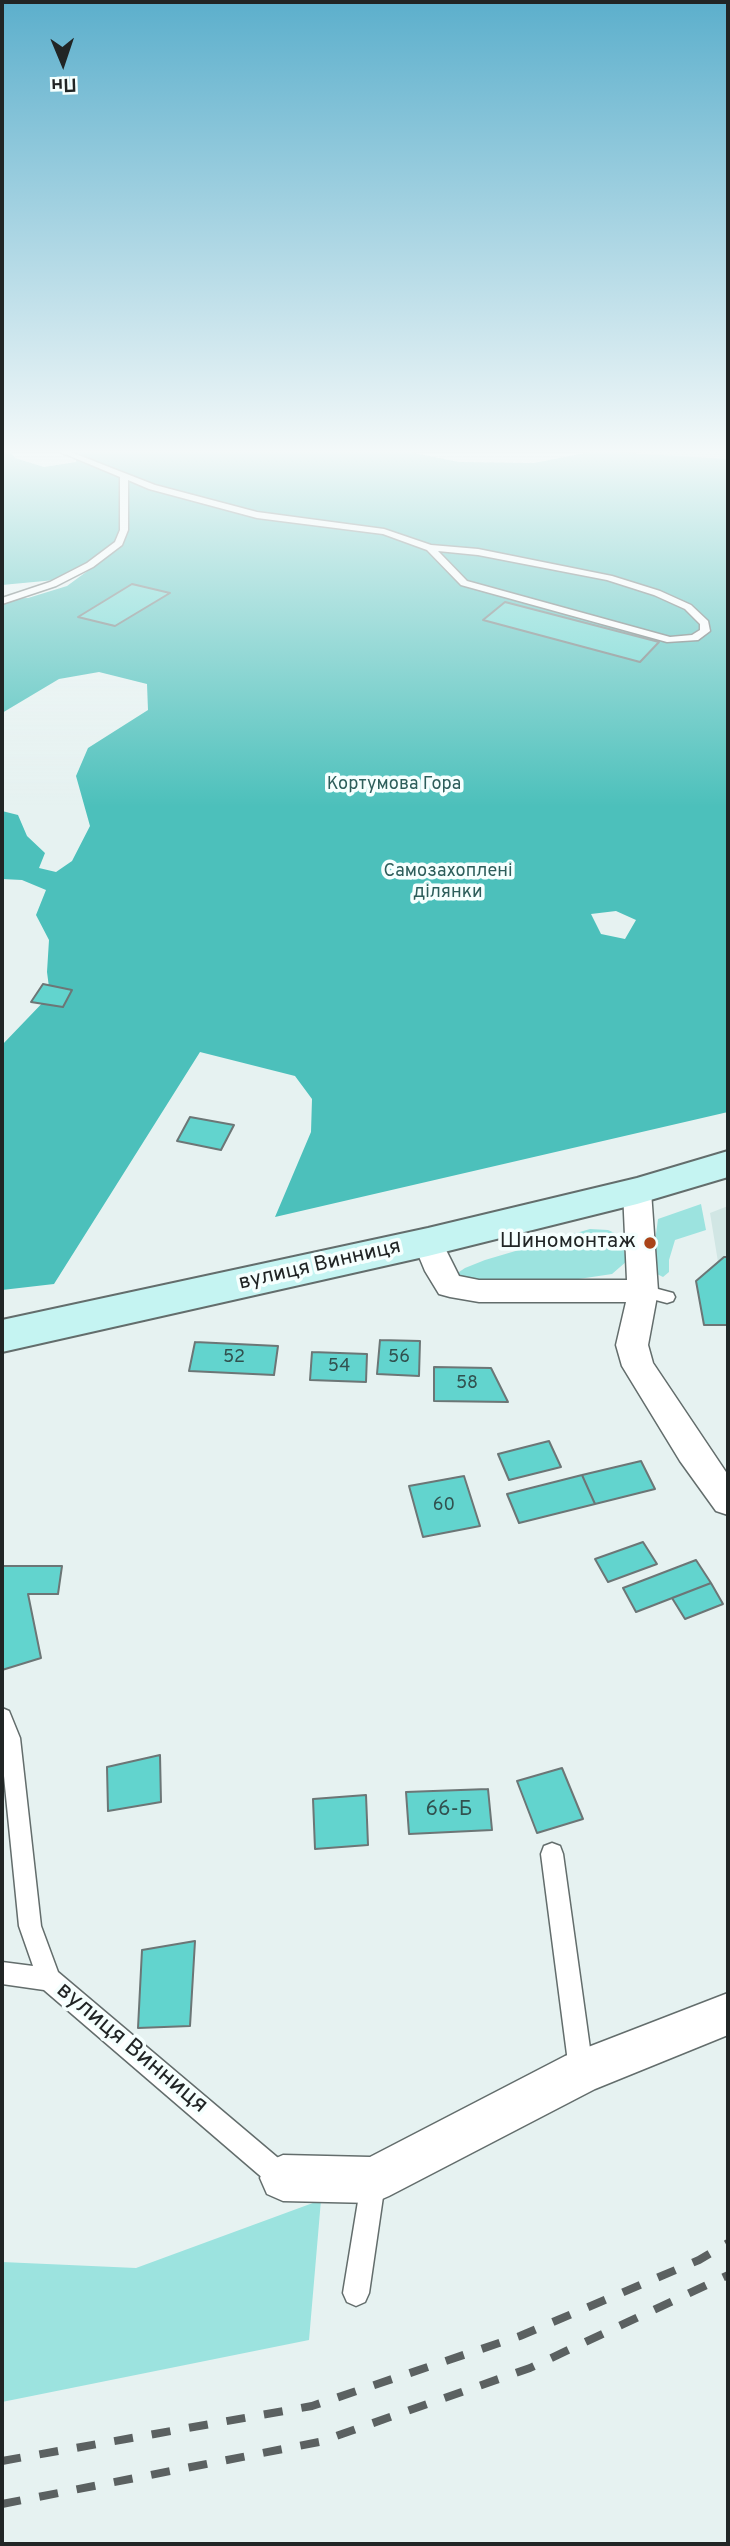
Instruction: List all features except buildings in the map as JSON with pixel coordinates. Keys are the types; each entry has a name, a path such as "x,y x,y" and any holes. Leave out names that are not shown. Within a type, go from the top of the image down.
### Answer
{"main road":[{"name":"вулиця Винниця","path":"2,1336 428,1242 637,1191 728,1164"}],"street":[{"path":"637,1191 655,1294 632,1345 638,1366 692,1451 728,1501"},
{"path":"428,1242 440,1271 450,1286 480,1291 655,1294"},
{"name":"вулиця Винниця","path":"283,2178 373,2180 581,2072 728,2014"}],"lane":[{"path":"2,601 53,584 81,570"},
{"path":"451,570 464,583 670,640 695,638 705,631 705,623 688,607 657,593 609,578 568,570"},
{"name":"вулиця Винниця","path":"2,1718 10,1738 30,1926 49,1979 283,2178"},
{"path":"552,1854 581,2072"},
{"path":"2,1973 49,1979"},
{"path":"356,2293 373,2180"}],"shaded area":[{"path":"701,1204 706,1230 675,1240 669,1260 669,1272 663,1277 657,1274 653,1257 658,1219"},
{"path":"728,1206 728,1323 710,1213"},
{"path":"590,1229 608,1230 619,1235 627,1261 612,1274 552,1283 468,1284 456,1274 485,1260"},
{"path":"321,2200 309,2340 2,2402 2,2262 136,2268"}],"green space":[{"name":"Кортумова Гора","path":"2,570 82,570 55,580 2,585"},
{"name":"Кортумова Гора","path":"89,570 728,570 728,1112 275,1217 311,1132 312,1099 295,1076 200,1052 54,1284 2,1290 2,1045 50,995 47,972 49,940 36,915 46,890 22,880 2,879 2,811 18,815 27,836 45,853 39,868 56,872 72,861 90,826 76,776 88,748 148,710 147,684 99,672 59,679 2,713 2,599 28,598 67,586","holes":["616,911 636,920 625,939 601,934 591,914"]}],"railway":[{"path":"2,2461 312,2406 520,2336 699,2260 728,2243"},
{"path":"2,2504 319,2442 530,2368 728,2275"}],"place":[{"name":"Шиномонтаж","path":"650,1243"}],"park label":[{"name":"Самозахоплені ділянки","path":"448,882"}]}
